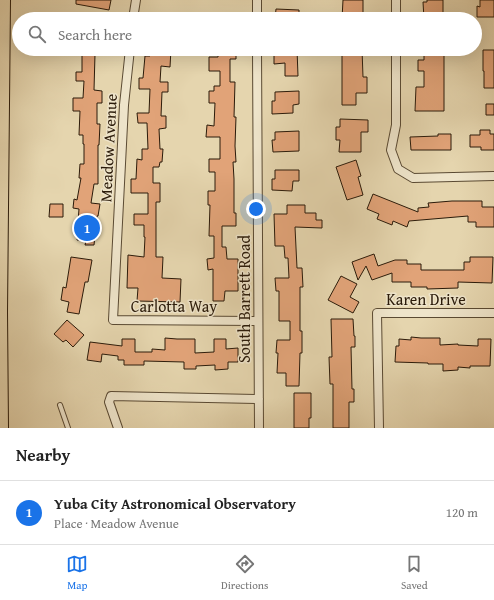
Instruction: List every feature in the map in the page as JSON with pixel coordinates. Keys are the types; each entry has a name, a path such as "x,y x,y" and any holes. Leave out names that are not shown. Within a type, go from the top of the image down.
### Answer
{"highway":[{"path":"1,428 0,297 3,0"}],"street":[{"path":"135,12 136,0"},
{"path":"257,0 257,12"},
{"path":"396,0 396,12"},
{"name":"Meadow Avenue","path":"113,320 124,106 129,56"},
{"name":"South Barrett Road","path":"258,56 259,428"},
{"path":"396,56 396,125 391,150 398,169 413,178 494,176"},
{"name":"Karen Drive","path":"379,428 377,313 494,313"},
{"name":"Carlotta Way","path":"113,320 258,321"},
{"path":"118,428 109,402 111,396 259,399"}],"lane":[{"path":"60,406 68,428"}],"building":[{"path":"76,0 111,0 109,10 76,4"},
{"path":"343,0 363,0 363,12 342,12"},
{"path":"427,0 443,0 443,12 424,12 423,2 427,2"},
{"path":"480,0 494,0 494,17 482,17 482,12 477,12 477,6 480,7"},
{"path":"276,9 299,10 299,12 276,12"},
{"path":"483,50 494,50 494,88 484,88"},
{"path":"82,56 95,56 94,90 102,91 102,103 97,103 97,124 100,124 98,145 98,184 94,184 91,203 100,204 97,216 94,245 85,245 86,241 77,240 79,209 73,208 74,199 77,200 81,178 79,178 80,164 84,164 83,135 79,135 80,111 73,111 73,98 83,98 84,81 76,81 76,72 82,72"},
{"path":"145,56 171,56 170,67 161,66 160,82 168,82 168,92 162,92 161,116 166,116 166,128 159,129 160,149 163,149 162,162 160,162 159,167 153,167 153,183 160,183 160,202 156,202 156,257 163,257 162,278 181,279 180,302 137,301 138,288 127,288 128,255 144,257 144,225 134,225 134,214 148,214 148,193 131,193 131,179 136,179 137,159 142,160 142,149 148,149 147,123 138,123 137,113 149,113 150,89 139,89 139,78 143,78"},
{"path":"236,56 236,59 230,59 230,82 235,82 234,117 236,117 236,162 233,162 234,213 236,213 236,226 222,226 222,247 226,247 227,259 238,259 238,291 225,291 224,301 213,301 213,269 208,270 207,259 214,258 214,236 209,236 210,205 208,205 208,191 215,191 215,172 209,172 209,159 220,159 220,137 206,137 207,125 214,126 215,103 209,103 209,91 214,91 214,86 220,86 220,71 209,71 209,57"},
{"path":"274,56 297,56 298,76 285,76 285,63 274,64"},
{"path":"342,56 362,56 363,77 367,77 367,93 356,93 356,105 342,105"},
{"path":"424,56 444,56 444,111 415,111 416,87 424,87 424,71 418,71 418,60 424,60"},
{"path":"299,91 299,104 293,105 293,113 272,114 272,101 275,101 275,92"},
{"path":"486,104 494,104 494,115 486,115"},
{"path":"340,119 368,120 368,132 361,132 361,152 339,152 340,140 336,140 336,127 340,127"},
{"path":"480,130 490,130 490,134 494,134 494,150 481,150 481,147 470,147 470,135 480,135"},
{"path":"299,131 299,151 273,152 272,140 275,140 275,132"},
{"path":"438,134 451,134 451,150 411,150 410,137 438,136"},
{"path":"356,160 361,176 358,177 363,195 347,200 336,167"},
{"path":"275,170 299,170 299,181 293,181 292,191 272,190 272,179 275,179"},
{"path":"373,194 418,212 418,208 429,207 428,203 482,201 482,207 494,207 494,227 476,227 476,222 468,222 468,216 409,221 407,227 393,221 392,225 377,219 379,214 367,209"},
{"path":"50,204 63,204 63,217 49,217"},
{"path":"287,205 305,205 305,213 316,213 316,220 322,220 322,228 295,227 297,268 302,268 303,287 300,287 300,331 302,331 302,353 300,353 299,386 286,386 286,373 277,373 277,340 290,340 290,321 279,321 279,291 276,291 275,278 289,278 288,258 285,258 284,246 275,246 274,214 287,214"},
{"path":"374,254 378,266 395,260 407,260 407,264 421,264 421,270 464,270 464,262 470,262 470,257 493,257 492,283 458,282 458,288 427,289 427,287 411,287 411,282 392,282 392,273 372,280 366,266 358,280 352,262"},
{"path":"71,257 92,260 88,282 85,282 79,314 67,312 69,302 61,300 63,287 66,288"},
{"path":"341,276 357,284 350,297 359,302 353,313 328,300"},
{"path":"331,319 353,319 355,347 351,347 352,389 354,389 354,402 349,402 349,428 333,428 333,384 330,384 329,357 332,357"},
{"path":"67,320 84,335 73,347 66,340 63,342 54,334"},
{"path":"411,337 440,338 440,345 458,344 478,346 478,339 491,339 490,366 470,366 470,368 458,367 458,370 443,371 443,364 395,362 396,346 399,346 399,339 411,340"},
{"path":"165,338 195,339 195,353 214,352 214,339 226,339 226,349 238,348 238,362 228,362 228,369 215,370 215,365 196,366 196,369 184,369 184,362 144,361 144,365 124,365 124,360 118,360 118,356 102,354 101,362 87,360 90,342 122,346 122,339 135,339 135,352 152,352 152,349 165,350"},
{"path":"294,393 311,393 311,418 309,418 309,428 294,428"}],"place":[{"name":"Yuba City Astronomical Observatory","path":"87,228"}]}
